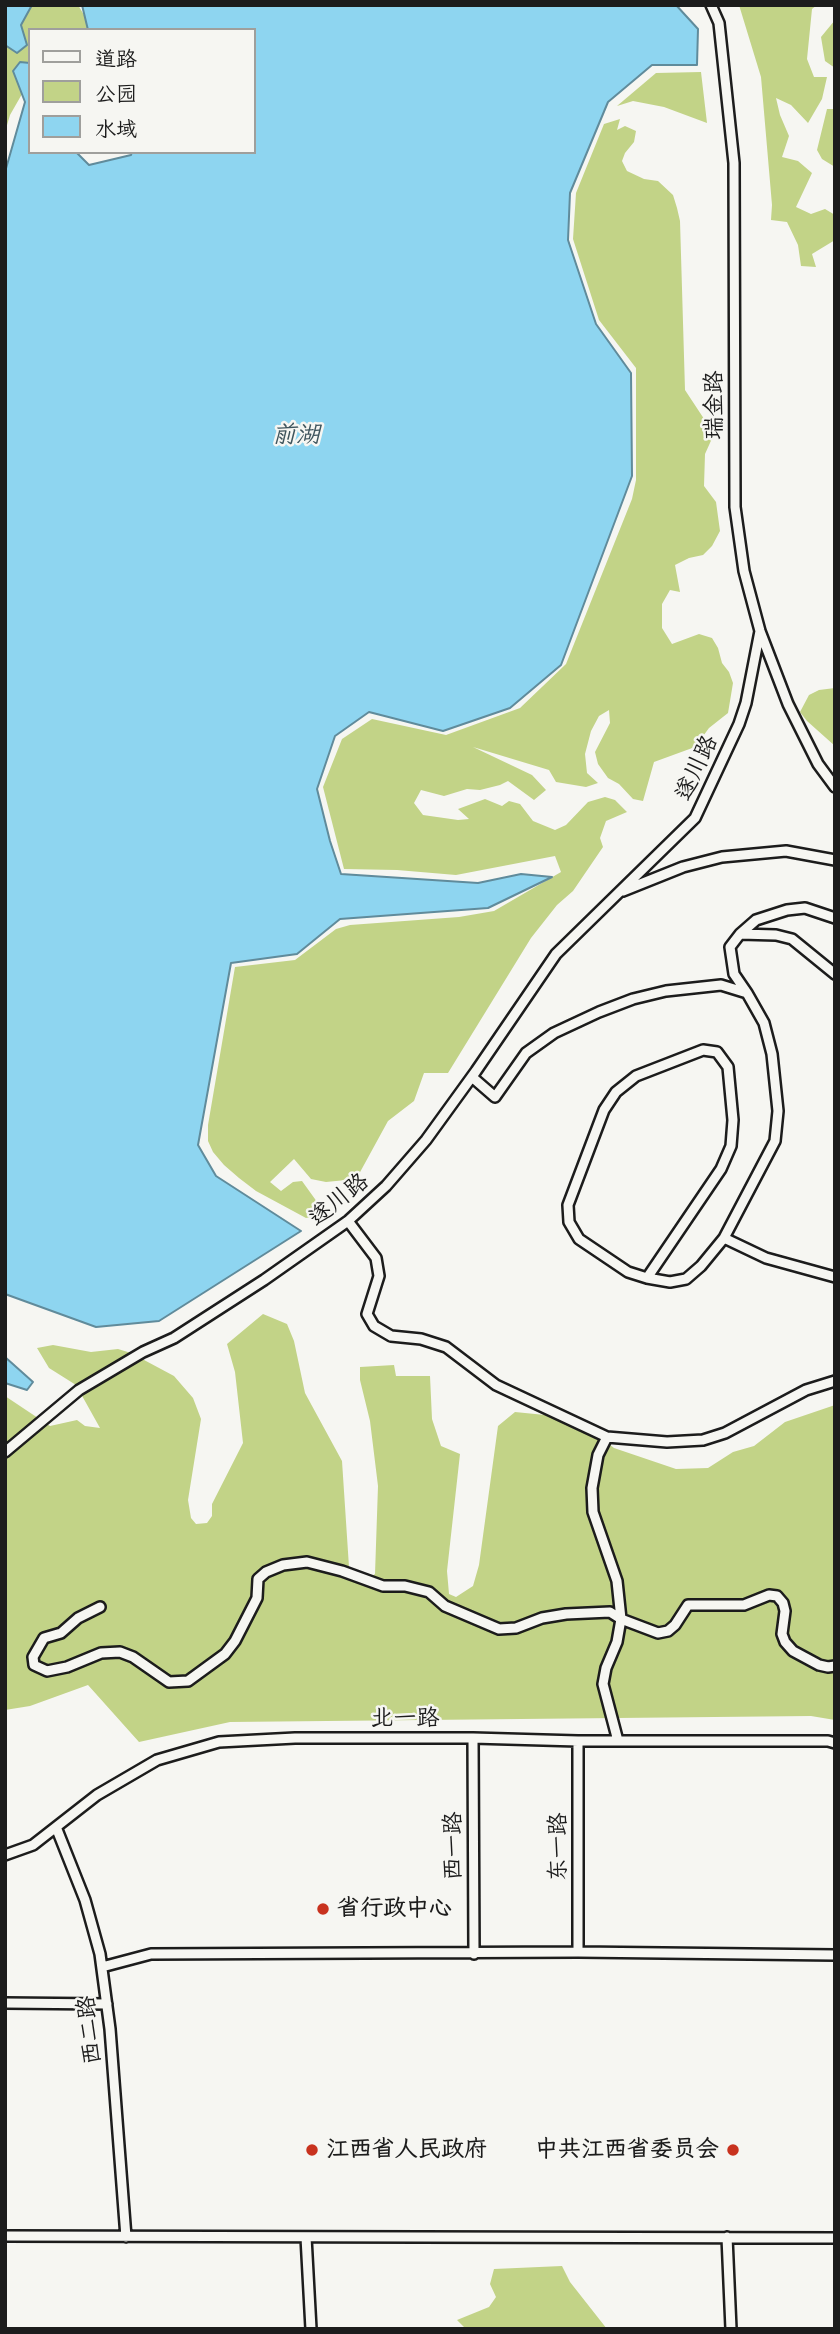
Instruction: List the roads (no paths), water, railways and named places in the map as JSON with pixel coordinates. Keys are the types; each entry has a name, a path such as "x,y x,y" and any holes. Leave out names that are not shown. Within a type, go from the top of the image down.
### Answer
{"street":[{"name":"瑞金路","path":"711,5 719,23 734,163 735,507 744,571 760,632 795,720 818,764 835,787"},
{"name":"遂川路","path":"5,1452 79,1390 186,1330 264,1280 348,1221 386,1186 426,1140 556,954 695,818 739,724 746,703 760,632"},
{"name":"遂川路","path":"618,893 683,867 722,857 786,850 835,860"},
{"path":"647,1278 722,1169 731,1146 733,1120 728,1067 717,1052 703,1050 636,1076 616,1091 604,1110 568,1205 569,1222 579,1239 628,1272 647,1278 670,1282 687,1279 724,1238 775,1141 778,1111 772,1054 764,1023 734,974 730,947 756,920 787,911 805,908 835,918"},
{"path":"740,934 776,935 792,939 835,974"},
{"path":"472,1077 495,1097 526,1053 554,1034 633,999 666,991 721,985 747,993"},
{"path":"348,1221 376,1258 379,1276 367,1314 374,1326 391,1336 421,1339 446,1347 496,1385 607,1437 667,1442 703,1440 724,1433 806,1390 835,1381"},
{"path":"724,1238 766,1258 835,1277"},
{"path":"607,1437 597,1454 592,1488 593,1512 617,1581 621,1619 617,1642 606,1668 603,1684 618,1741"},
{"path":"100,1607 78,1618 61,1633 44,1638 33,1657 34,1665 47,1671 67,1667 101,1653 120,1652 133,1657 169,1682 188,1681 225,1654 235,1642 257,1598 258,1578 283,1565 307,1562 383,1586 405,1586 429,1592 445,1606 499,1629 516,1628 542,1618 566,1614 610,1612 658,1633 668,1631 675,1625 688,1605 744,1605 769,1595 777,1596 785,1611 782,1634 785,1642 793,1651 819,1665 835,1665"},
{"name":"北一路","path":"5,1855 33,1844 97,1795 157,1760 219,1742 295,1738 474,1738 835,1743"},
{"name":"西一路","path":"474,1738 474,1954"},
{"name":"东一路","path":"578,1741 578,1952"},
{"name":"西二路","path":"56,1827 85,1900 102,1967 126,2237"},
{"path":"102,1967 151,1954 578,1952 835,1955"},
{"path":"5,2003 107,2004"},
{"path":"5,2236 835,2238"},
{"path":"306,2237 311,2329"},
{"path":"727,2237 731,2329"}],"water":[{"path":"5,5 32,5 21,25 27,45 17,53 5,45"},
{"name":"前湖","path":"82,5 676,5 698,29 697,65 652,65 608,102 570,193 568,240 596,324 631,373 632,476 561,665 510,708 443,731 369,712 335,736 317,789 341,874 478,883 521,874 552,877 488,908 340,919 297,954 231,963 198,1145 216,1176 301,1231 159,1321 96,1327 5,1294 5,172 25,102 13,71 20,62 28,63 28,154 78,154 89,165 131,154 256,154 256,28 88,28"},
{"path":"5,1357 33,1382 27,1390 5,1383"}],"place":[{"name":"省行政中心","path":"323,1909"},
{"name":"江西省人民政府","path":"312,2150"},
{"name":"中共江西省委员会","path":"733,2150"}]}
